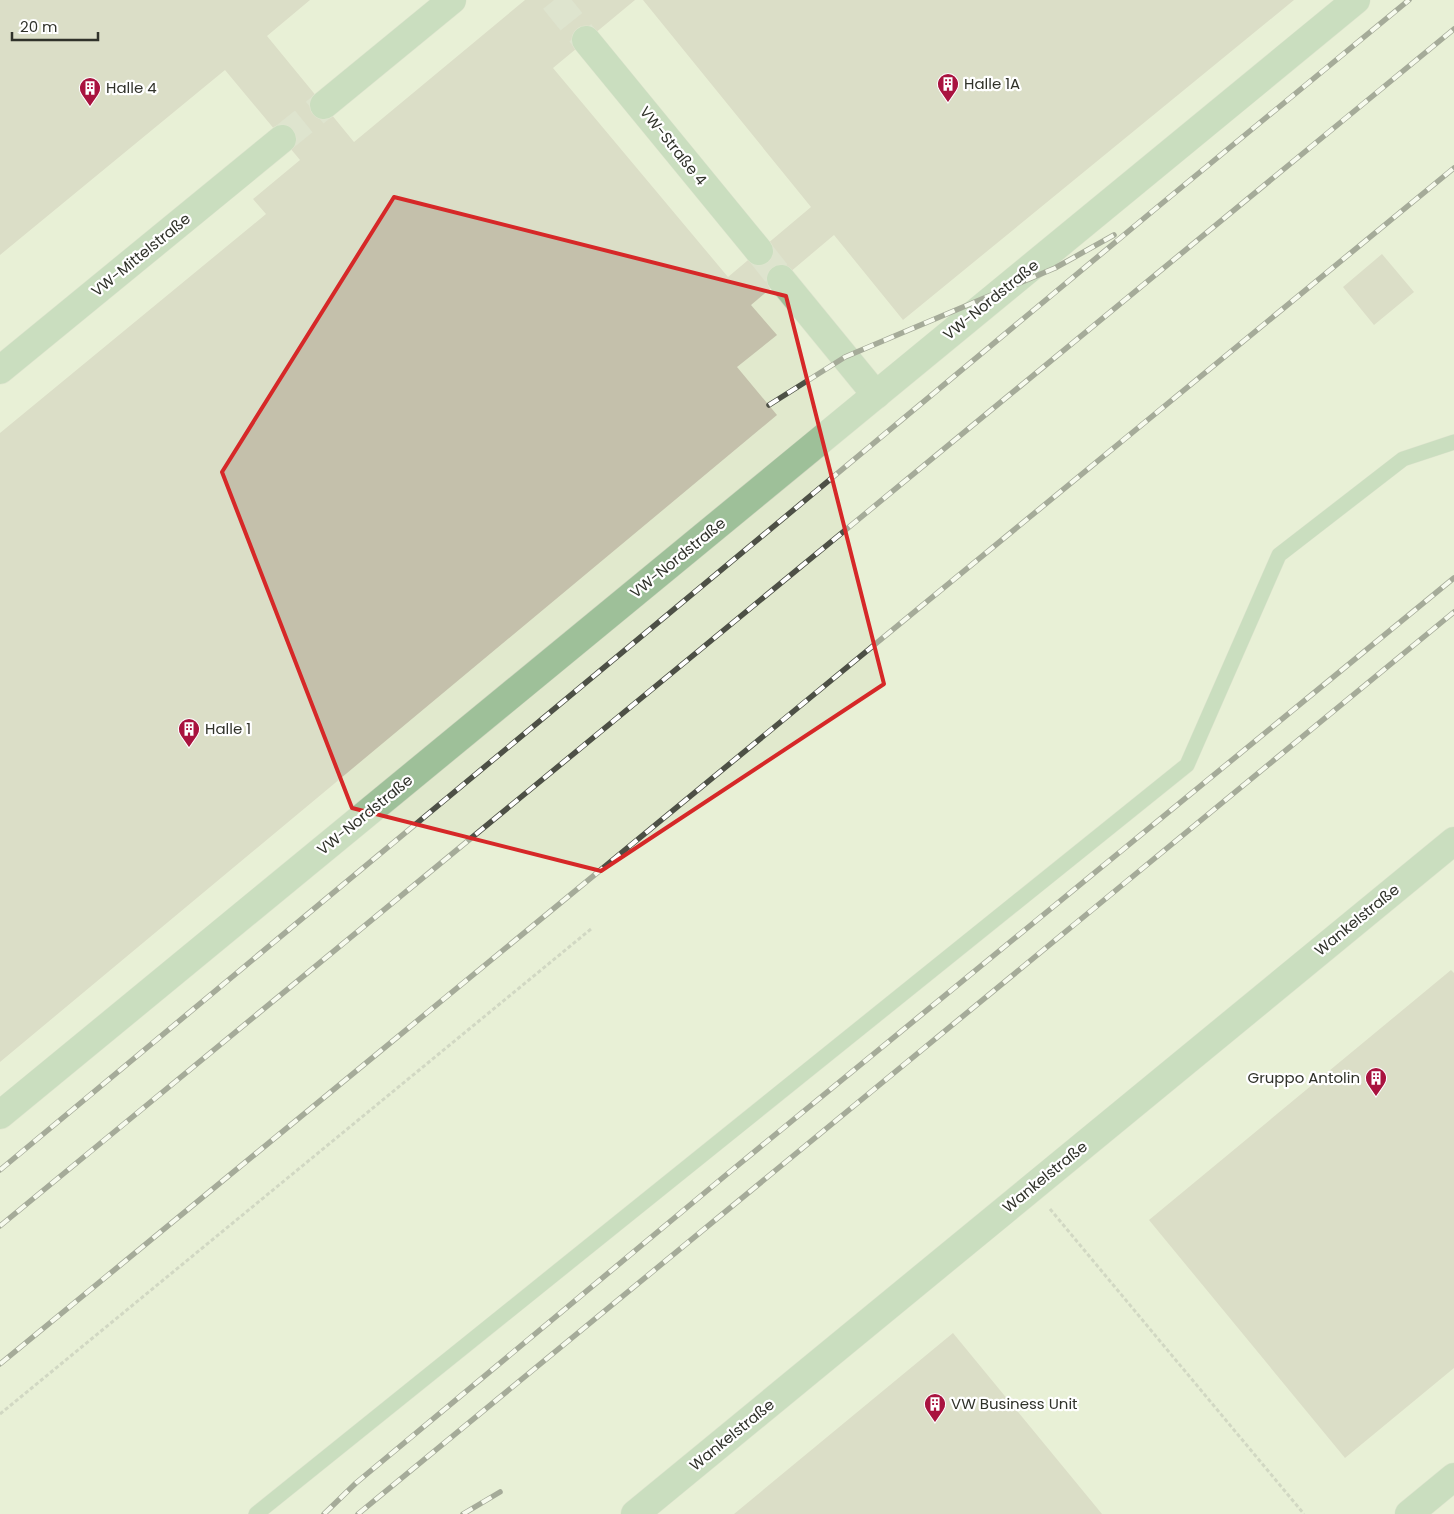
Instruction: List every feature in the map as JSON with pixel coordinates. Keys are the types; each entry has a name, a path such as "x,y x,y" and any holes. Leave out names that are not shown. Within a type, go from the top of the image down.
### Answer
{"street":[{"path":"324,105 452,0"},
{"name":"VW-Nordstraße","path":"0,1115 1356,0"},
{"name":"VW-Straße 4","path":"586,40 759,251"},
{"name":"VW-Mittelstraße","path":"0,370 282,139"},
{"path":"782,279 876,395"},
{"name":"Wankelstraße","path":"635,1514 1454,841"},
{"path":"1409,1514 1454,1477"}],"lane":[{"path":"256,1514 1187,766 1279,555 1403,459 1454,442"}],"path":[{"path":"0,1414 591,929"},
{"path":"1032,1188 1304,1514"}],"highlighted area":[{"path":"394,197 786,296 884,684 601,871 352,808 222,472"}],"shaded area":[{"path":"0,0 1454,0 1454,1514 0,1514"}],"building":[{"name":"Halle 1","path":"0,0 310,0 267,36 354,142 525,0 635,0 553,68 728,277 811,207 643,0 1294,0 903,320 834,235 751,305 777,335 737,367 777,415 0,1062 0,433 266,214 253,199 300,160 225,70 0,255"},
{"path":"1382,254 1414,292 1374,325 1343,287"},
{"name":"Gruppo Antolin","path":"1451,970 1454,973 1454,1368 1345,1458 1149,1220"},
{"name":"VW Business Unit","path":"953,1333 1102,1514 734,1514"}],"tunnel":[{"path":"554,0 586,40"},
{"path":"282,139 324,105"},
{"path":"759,251 781,279"}],"railway":[{"path":"0,1170 1409,0"},
{"path":"0,1226 1454,29"},
{"path":"0,1364 1454,168"},
{"path":"769,405 845,357 1055,268 1114,235"},
{"path":"324,1514 356,1483 726,1175 1454,578"},
{"path":"358,1514 1454,612"},
{"path":"463,1514 500,1492"}],"place":[{"name":"Halle 1A","path":"948,103"},
{"name":"Halle 4","path":"90,107"},
{"name":"Halle 1","path":"189,748"},
{"name":"Gruppo Antolin","path":"1376,1097"},
{"name":"VW Business Unit","path":"935,1423"}]}
